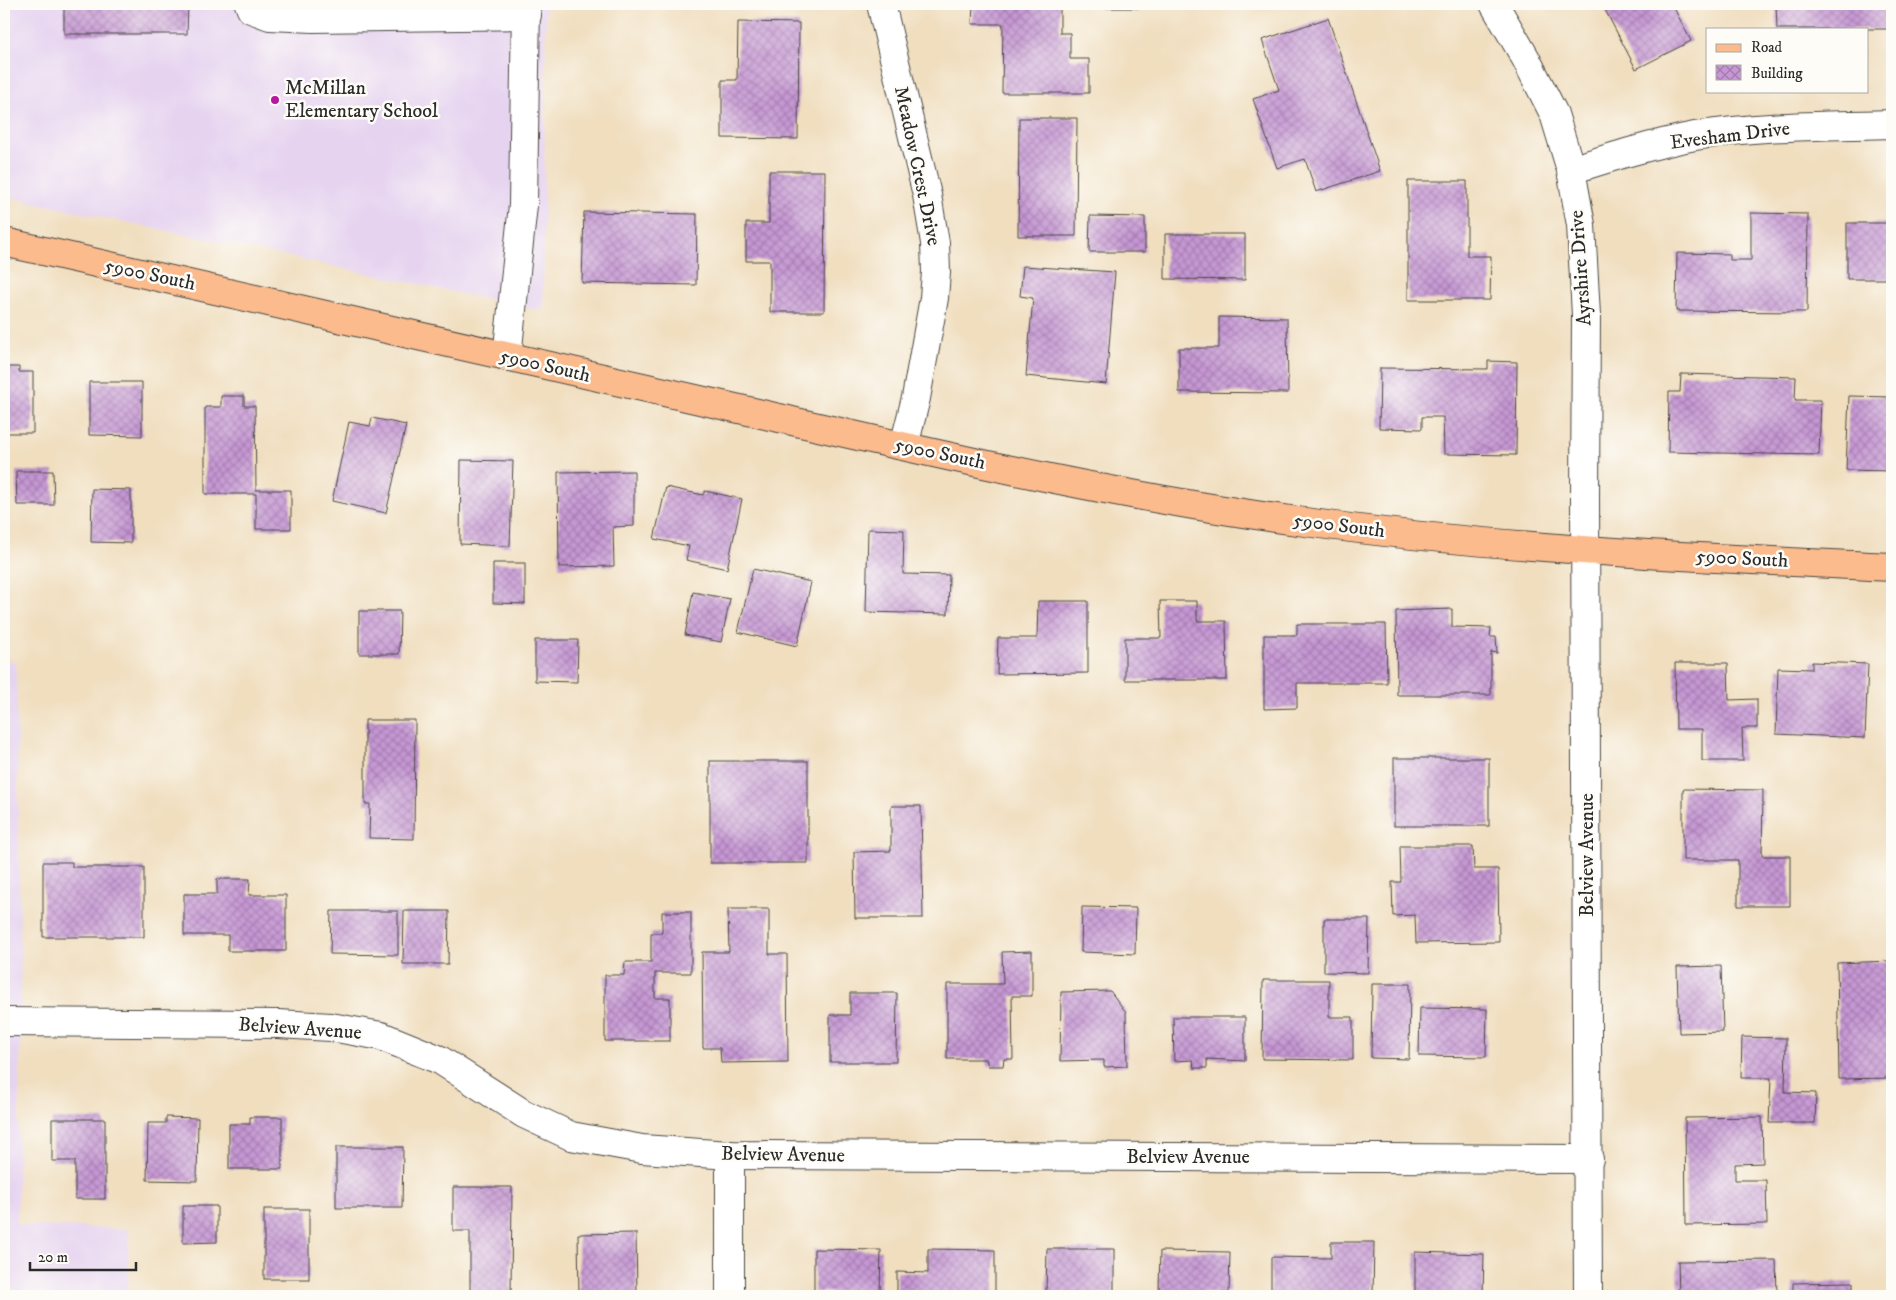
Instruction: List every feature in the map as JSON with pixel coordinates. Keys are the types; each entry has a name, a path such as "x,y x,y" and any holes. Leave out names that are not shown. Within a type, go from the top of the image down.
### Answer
{"main road":[{"name":"5900 South","path":"4,242 1065,482 1185,504 1288,520 1503,544 1586,551 1892,567"}],"street":[{"path":"249,4 251,9 270,16 345,11 527,10 523,205 507,357"},
{"name":"Meadow Crest Drive","path":"881,4 927,196 935,243 936,272 934,298 916,398 904,446"},
{"name":"Ayrshire Drive","path":"1494,4 1525,57 1554,114 1571,170 1581,225 1586,315 1586,551"},
{"name":"Evesham Drive","path":"1571,170 1649,147 1704,135 1775,128 1892,124"},
{"name":"Belview Avenue","path":"1586,551 1588,1296"},
{"name":"Belview Avenue","path":"4,1022 278,1024 331,1028 380,1036 440,1060 524,1114 571,1136 642,1148 730,1155 1589,1159"},
{"path":"730,1155 730,1296"}],"shaded area":[{"name":"McMillan Elementary School","path":"4,4 546,4 543,311 4,196"},
{"path":"4,661 16,661 21,995 17,1225 129,1229 128,1296 4,1296"}],"building":[{"path":"64,4 188,4 187,34 64,34"},
{"path":"973,4 1060,4 1060,33 1070,33 1070,59 1089,59 1089,93 1002,93 1003,24 972,24"},
{"path":"1096,4 1152,4 1152,8 1096,8"},
{"path":"1602,4 1672,4 1691,41 1636,69"},
{"path":"1776,4 1892,4 1892,29 1777,28"},
{"path":"1328,18 1380,171 1316,192 1305,159 1277,168 1253,99 1279,90 1262,40"},
{"path":"738,22 799,23 798,139 722,138 722,80 737,80"},
{"path":"1019,118 1077,118 1076,236 1018,236"},
{"path":"769,171 825,171 824,312 770,312 770,261 746,261 746,223 769,223"},
{"path":"1408,181 1467,181 1467,256 1491,256 1490,300 1408,300"},
{"path":"584,212 697,214 696,285 582,283"},
{"path":"1751,213 1808,214 1807,312 1676,311 1677,253 1730,254 1730,260 1751,260"},
{"path":"1090,216 1145,217 1145,252 1089,252"},
{"path":"1847,223 1892,223 1892,303 1889,303 1889,279 1847,279"},
{"path":"1165,234 1245,234 1245,280 1165,279"},
{"path":"1023,266 1115,272 1106,384 1026,376 1033,298 1020,296"},
{"path":"1219,317 1287,318 1288,393 1179,392 1179,348 1219,348"},
{"path":"1488,361 1517,362 1516,455 1444,454 1443,417 1422,417 1422,429 1379,428 1380,368 1488,369"},
{"path":"5,367 19,367 19,372 33,372 33,433 4,433"},
{"path":"1681,374 1796,377 1795,400 1821,400 1819,455 1668,452 1669,392 1680,392"},
{"path":"89,382 142,382 142,436 89,435"},
{"path":"221,396 244,396 244,406 255,406 256,490 291,490 291,529 256,529 256,494 205,494 205,407 221,407"},
{"path":"1849,396 1892,397 1892,471 1846,470"},
{"path":"372,418 406,425 386,513 332,501 349,422 370,426"},
{"path":"461,460 513,461 510,546 460,544"},
{"path":"16,471 53,471 54,505 17,505"},
{"path":"634,471 634,526 613,527 614,566 559,567 558,472"},
{"path":"666,487 703,495 705,491 742,499 727,569 686,560 689,546 654,539"},
{"path":"92,489 131,490 131,543 91,542"},
{"path":"868,529 904,530 903,574 949,575 948,614 866,612"},
{"path":"493,563 525,563 525,604 493,603"},
{"path":"753,569 811,582 797,646 738,632"},
{"path":"693,592 730,599 721,642 685,635"},
{"path":"1038,601 1088,601 1088,673 997,674 998,638 1037,638"},
{"path":"1160,601 1197,601 1197,621 1226,621 1227,680 1125,680 1125,638 1161,638"},
{"path":"1452,609 1452,627 1491,628 1490,637 1496,637 1497,653 1491,652 1491,695 1397,695 1396,611"},
{"path":"359,611 400,611 399,654 359,654"},
{"path":"1297,624 1386,624 1387,683 1297,683 1297,708 1264,709 1264,635 1297,635"},
{"path":"535,640 578,640 577,682 535,681"},
{"path":"1812,662 1868,664 1865,738 1776,734 1778,668 1812,669"},
{"path":"1675,663 1728,663 1729,700 1757,699 1757,728 1742,728 1743,761 1702,761 1702,729 1676,729"},
{"path":"365,720 415,720 414,839 369,838 370,804 365,804"},
{"path":"1394,758 1489,758 1489,826 1394,826"},
{"path":"710,761 808,761 808,863 710,863"},
{"path":"1683,789 1763,790 1762,856 1790,856 1790,906 1738,906 1738,860 1683,860"},
{"path":"891,806 921,806 923,918 855,918 854,852 891,851"},
{"path":"1400,846 1473,846 1474,869 1498,869 1499,942 1416,943 1415,915 1393,916 1392,882 1401,882"},
{"path":"43,862 72,862 72,867 144,867 144,937 43,937"},
{"path":"217,879 250,879 249,895 286,895 286,951 228,951 228,935 184,935 184,894 217,894"},
{"path":"1082,907 1136,908 1135,954 1081,952"},
{"path":"728,909 769,909 769,954 787,954 788,1062 721,1063 720,1048 703,1048 702,952 729,952"},
{"path":"331,911 398,911 398,955 330,954"},
{"path":"404,911 449,911 448,964 403,964"},
{"path":"662,912 691,912 691,973 655,973 655,998 670,998 670,1041 605,1041 605,975 624,975 625,962 651,962 651,933 662,933"},
{"path":"1324,919 1369,919 1368,973 1324,972"},
{"path":"1032,951 1032,996 1012,996 1013,1059 1004,1059 1003,1066 988,1066 986,1059 947,1059 947,984 1003,984 1002,952"},
{"path":"1892,961 1892,1078 1839,1079 1837,963"},
{"path":"1721,966 1723,1032 1679,1033 1677,967"},
{"path":"1263,980 1329,980 1329,1017 1353,1017 1353,1060 1262,1059"},
{"path":"1372,984 1410,984 1409,1059 1371,1058"},
{"path":"1110,991 1126,1012 1127,1066 1104,1067 1104,1060 1060,1061 1061,992"},
{"path":"850,993 897,993 896,1062 830,1062 830,1015 850,1015"},
{"path":"1420,1008 1487,1009 1486,1057 1419,1056"},
{"path":"1173,1017 1245,1017 1245,1061 1207,1059 1207,1068 1194,1068 1193,1060 1174,1061"},
{"path":"1742,1037 1786,1038 1785,1092 1816,1093 1815,1123 1769,1123 1771,1078 1741,1078"},
{"path":"166,1117 198,1118 197,1181 147,1180 148,1123 166,1123"},
{"path":"250,1117 282,1117 282,1169 229,1169 229,1124 250,1124"},
{"path":"1762,1117 1763,1163 1735,1164 1735,1180 1766,1180 1767,1224 1686,1225 1685,1118"},
{"path":"52,1119 105,1119 105,1199 75,1199 75,1161 52,1161"},
{"path":"336,1147 403,1147 402,1208 336,1208"},
{"path":"453,1187 512,1187 511,1296 470,1296 470,1231 453,1231"},
{"path":"183,1206 217,1206 217,1242 183,1243"},
{"path":"264,1209 309,1209 309,1279 264,1279"},
{"path":"636,1233 637,1296 579,1296 578,1234"},
{"path":"1331,1242 1374,1242 1373,1296 1271,1296 1271,1257 1331,1258"},
{"path":"814,1249 881,1250 880,1293 814,1292"},
{"path":"928,1249 995,1250 995,1293 971,1293 971,1296 897,1296 897,1272 928,1273"},
{"path":"1047,1249 1114,1249 1114,1294 1046,1293"},
{"path":"1160,1251 1230,1252 1229,1293 1159,1291"},
{"path":"1415,1252 1484,1254 1483,1296 1415,1296"},
{"path":"1776,1260 1777,1294 1679,1296 1678,1261"},
{"path":"1853,1282 1853,1296 1793,1296 1793,1283"}],"place":[{"name":"McMillan Elementary School","path":"275,100"}]}
